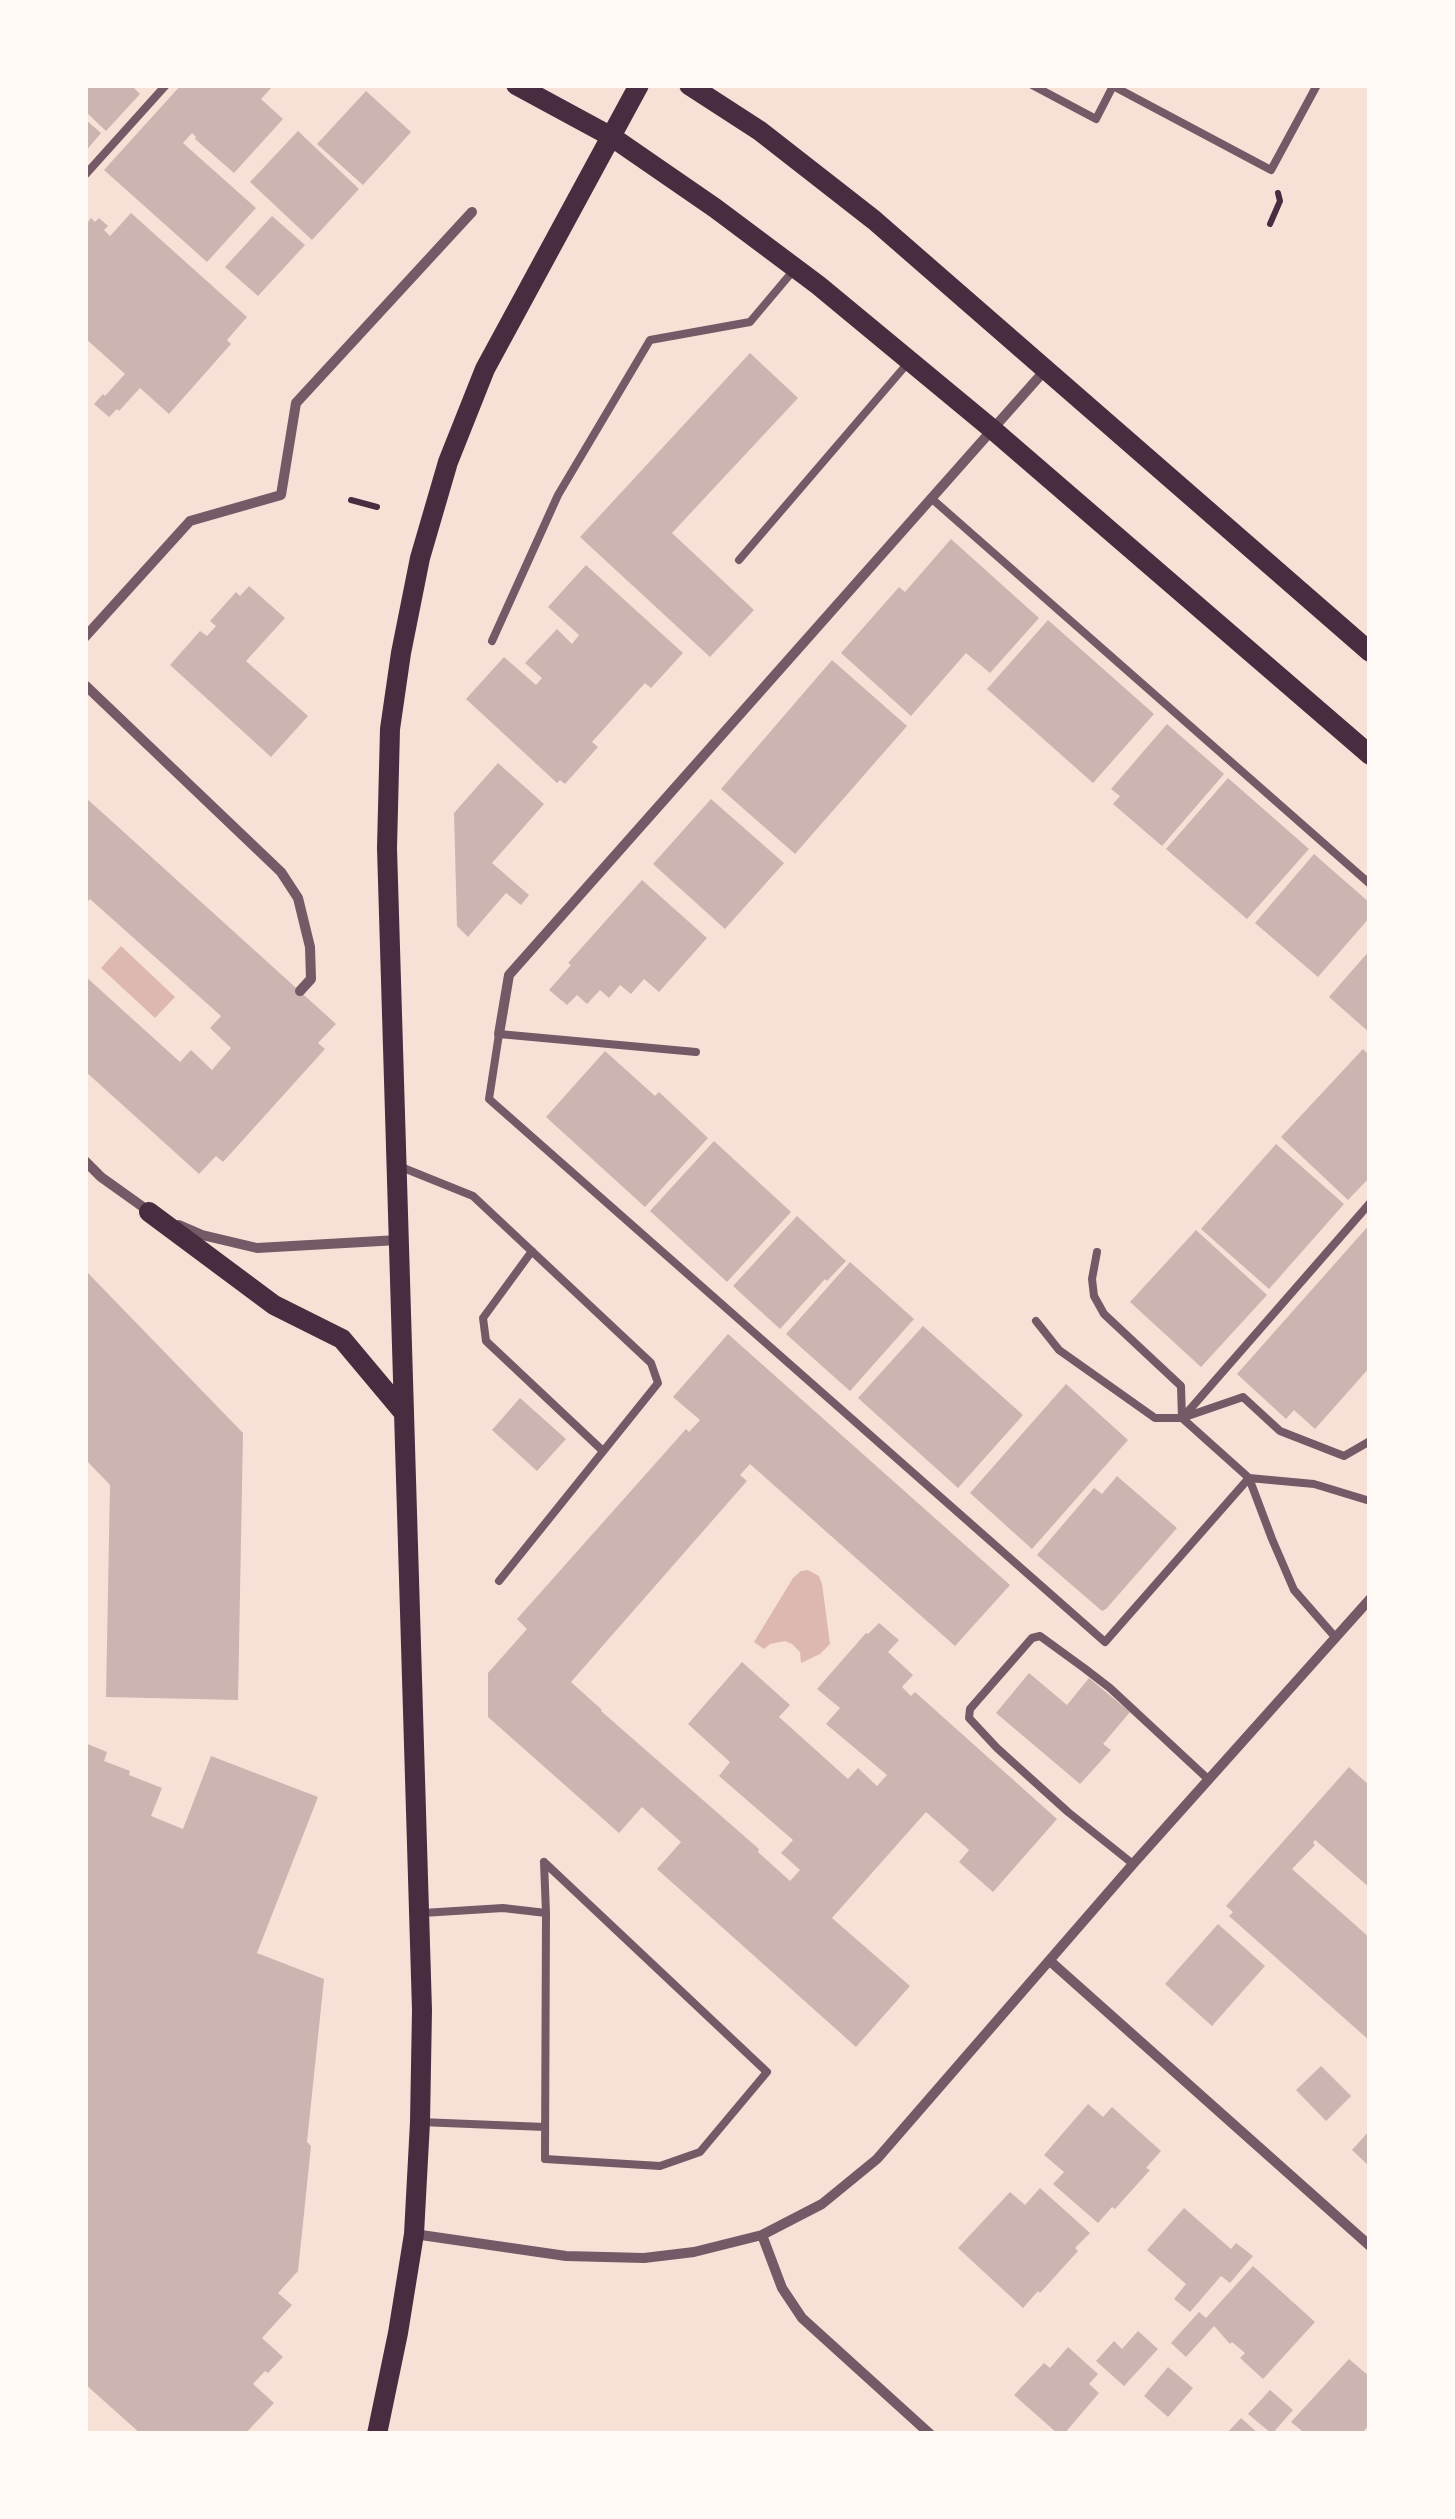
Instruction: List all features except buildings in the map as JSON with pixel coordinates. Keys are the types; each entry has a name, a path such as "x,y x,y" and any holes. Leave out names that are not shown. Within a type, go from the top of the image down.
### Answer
{"main road":[{"path":"516,85 612,137 796,268 992,429 1370,756"},
{"path":"377,2434 414,2234 422,2010 388,848 390,728 400,652 420,558 448,462 485,369 639,85"},
{"path":"690,85 760,130 874,220 1370,652"},
{"path":"149,1212 274,1305 342,1339 404,1413"}],"street":[{"path":"85,637 190,521 281,495 296,403 472,212"},
{"path":"498,1034 509,974 1046,369"},
{"path":"85,685 281,872 298,898 310,947 311,979 300,992"},
{"path":"85,1161 149,1212 202,1235 257,1248 399,1240"},
{"path":"414,2234 566,2256 644,2258 694,2252 762,2235 822,2204 877,2159 1370,1599"},
{"path":"1050,1961 1370,2246"},
{"path":"762,2235 782,2288 802,2318 930,2434"}],"lane":[{"path":"85,175 166,85"},
{"path":"1032,85 1096,119 1113,86 1271,170 1317,85"},
{"path":"492,641 558,496 650,340 750,322 796,268"},
{"path":"739,560 910,361"},
{"path":"931,498 1370,884"},
{"path":"696,1052 498,1034 489,1099 1105,1642 1249,1478"},
{"path":"396,1166 473,1196 652,1362 658,1383 499,1581"},
{"path":"1182,1418 1370,1203"},
{"path":"532,1251 483,1318 486,1341 603,1451"},
{"path":"1096,1252 1094,1296 1104,1314 1181,1386 1182,1418 1249,1478 1294,1590 1336,1638"},
{"path":"1036,1321 1059,1350 1154,1418 1182,1418 1242,1397 1280,1431 1344,1456 1370,1441"},
{"path":"1249,1478 1314,1484 1370,1501"},
{"path":"1133,1864 1068,1812 969,1718 970,1708 1032,1638 1040,1636 1110,1688 1209,1780"},
{"path":"544,1862 767,2072 700,2152 660,2166 545,2159 546,2127 544,1862"},
{"path":"419,1914 504,1908 546,1913"},
{"path":"420,2122 546,2127"}],"path":[{"path":"351,500 377,507"}],"shaded area":[{"path":"121,946 175,997 155,1018 101,968"},
{"path":"808,1570 819,1576 822,1584 830,1644 801,1663 800,1652 792,1644 785,1641 764,1649 754,1642 793,1578"}]}
